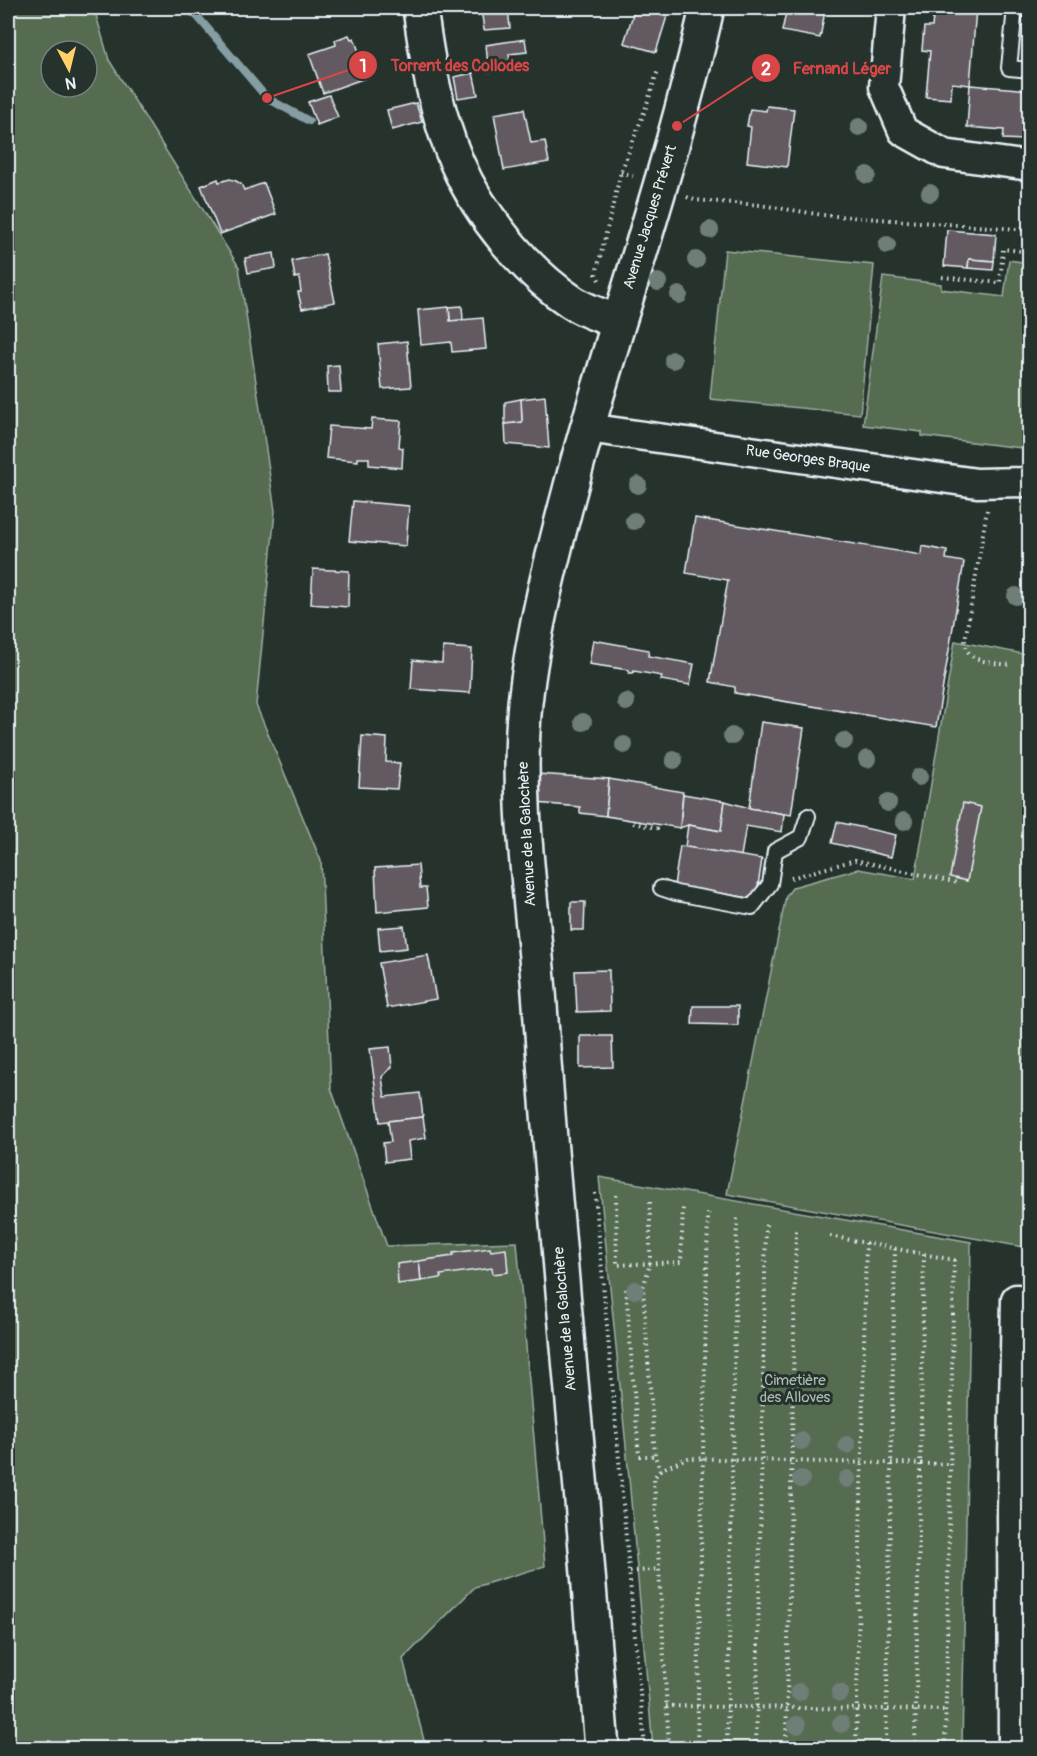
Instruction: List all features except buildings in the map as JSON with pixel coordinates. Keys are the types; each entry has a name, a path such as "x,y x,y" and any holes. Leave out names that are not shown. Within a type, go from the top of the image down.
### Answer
{"main road":[{"path":"420,8 433,85 445,131 457,164 474,195 516,253 543,280 573,304 618,322"},
{"name":"Avenue Jacques Prévert","path":"618,322 677,126 707,8"},
{"name":"Avenue de la Galochère","path":"602,1749 553,1193 540,998 525,842 522,774 525,706 538,620 561,525 618,322"}],"street":[{"path":"891,8 884,87 903,131 944,154 1029,166"},
{"name":"Rue Georges Braque","path":"587,429 966,481 1029,482"},
{"path":"1013,1749 1021,1510 1016,1299 1029,1300"}],"lane":[{"path":"1015,8 1009,68 1029,70"},
{"path":"661,888 676,893 752,907 770,884 775,851 801,837 808,816"}],"path":[{"path":"660,64 621,172 660,185 694,200 760,205 823,215 1029,230"},
{"path":"942,277 1000,283 1003,249 1029,252"},
{"path":"991,483 965,640 967,650 975,658 1010,665"},
{"path":"633,823 657,828 658,824"},
{"path":"770,884 855,860 958,883"},
{"path":"596,1193 645,1749"},
{"path":"616,1195 617,1265 681,1262 683,1208"},
{"path":"650,1202 650,1264 642,1288 655,1456 660,1470"},
{"path":"697,1749 708,1213"},
{"path":"727,1749 737,1218"},
{"path":"756,1749 766,1224"},
{"path":"786,1749 796,1230"},
{"path":"830,1236 954,1260 945,1749"},
{"path":"856,1749 866,1243"},
{"path":"886,1749 895,1249"},
{"path":"915,1749 924,1254"},
{"path":"642,1288 626,1288 639,1456 655,1456"},
{"path":"669,1749 654,1478 660,1470 687,1458 950,1464"},
{"path":"630,1572 659,1569"},
{"path":"666,1706 946,1710"}],"green space":[{"path":"8,8 94,8 109,60 239,267 275,511 256,705 321,861 331,1088 387,1246 517,1242 545,1566 475,1587 403,1659 426,1748 8,1748"},
{"path":"725,250 874,265 860,414 710,399"},
{"path":"1009,260 1029,263 1029,449 922,436 922,432 863,425 883,277 941,284 941,289 1004,297"},
{"path":"955,641 1029,655 1029,1248 727,1194 786,896 793,887 858,869 915,879"},
{"name":"Cimetière des Alloves","path":"599,1177 971,1242 962,1748 653,1748"}],"waterway":[{"path":"186,8 197,16 267,98 309,121"}],"place":[{"name":"Torrent des Collodes","path":"267,98"},
{"name":"Fernand Léger","path":"677,126"}]}
